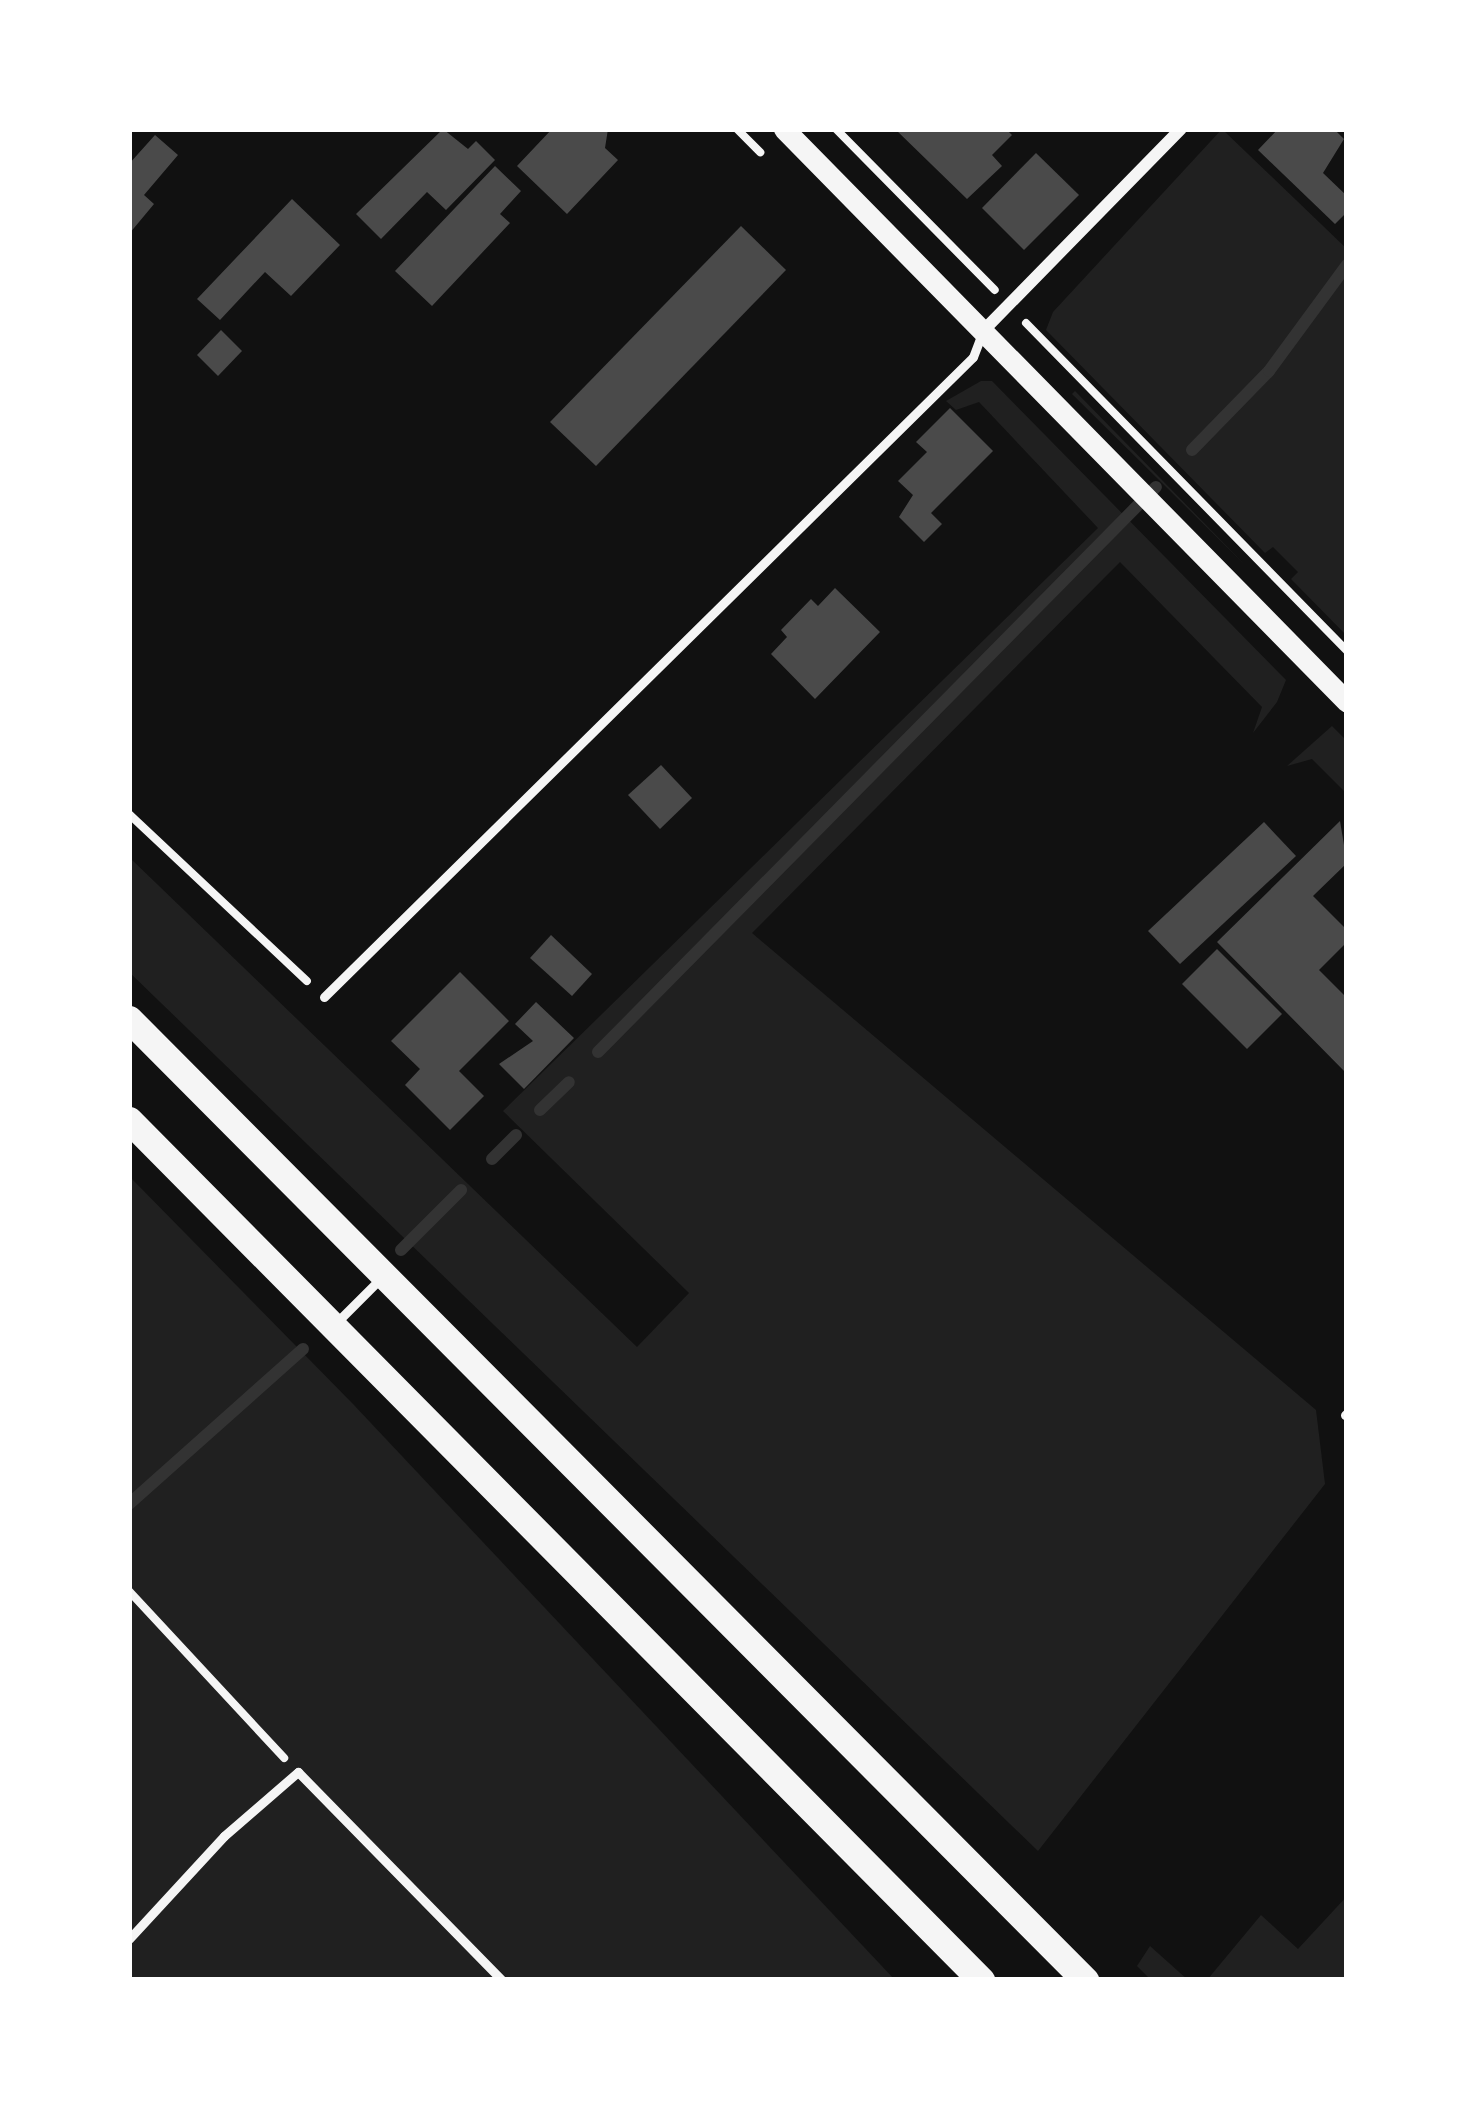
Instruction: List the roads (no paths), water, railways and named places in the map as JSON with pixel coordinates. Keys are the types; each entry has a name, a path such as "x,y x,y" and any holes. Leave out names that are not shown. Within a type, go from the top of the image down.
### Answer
{"main road":[{"path":"129,1019 1085,1980"},
{"path":"129,1120 980,1980"}],"street":[{"path":"784,129 1347,702"},
{"path":"983,331 1180,129"}],"lane":[{"path":"324,998 973,357 983,331"},
{"path":"333,1326 384,1275"},
{"path":"129,1939 224,1836 298,1772 502,1980"}],"waterway":[{"path":"1192,450 1269,371 1347,265"},
{"path":"598,1052 1156,487"},
{"path":"540,1110 569,1082"},
{"path":"492,1159 516,1135"},
{"path":"401,1250 461,1190"},
{"path":"129,1504 303,1349"}]}
